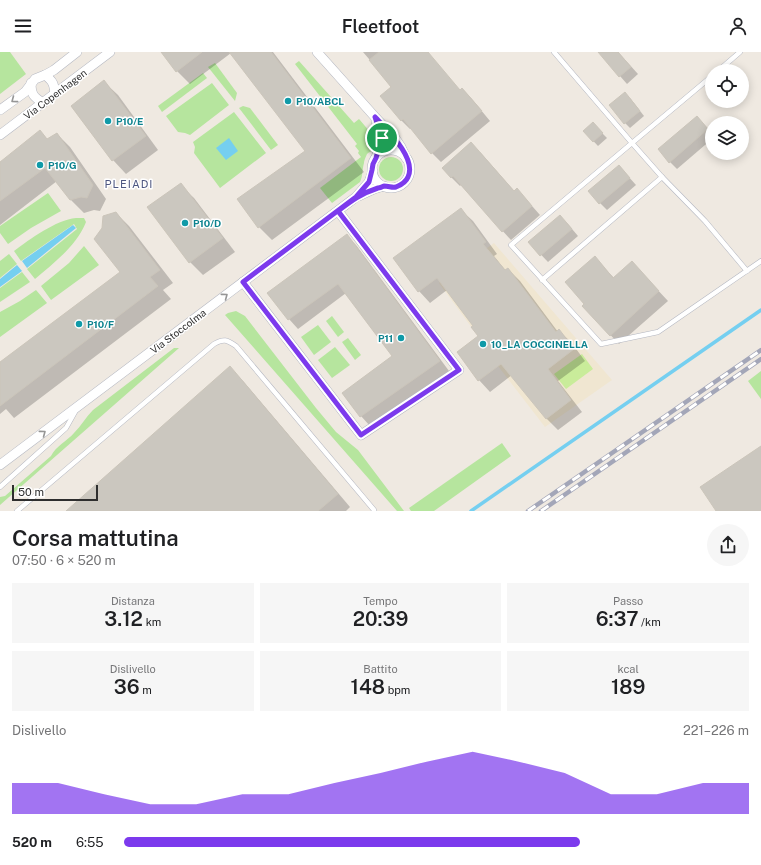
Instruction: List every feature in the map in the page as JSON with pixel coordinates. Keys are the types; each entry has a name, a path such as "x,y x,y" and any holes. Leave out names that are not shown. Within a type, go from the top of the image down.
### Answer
{"street":[{"name":"Via Copenhagen","path":"0,110 25,92 35,79 54,70 78,52"},
{"name":"Via Copenhagen","path":"0,135 110,52"},
{"path":"317,52 395,138 401,147 409,163 410,169 406,180 396,187 390,188 380,184 376,180 372,170 382,138 375,117"},
{"path":"44,75 50,79 54,85 55,94"},
{"path":"31,84 31,92 43,103"},
{"path":"376,158 385,151 391,150 397,151 406,158"},
{"name":"Via Stoccolma","path":"0,465 356,197 369,182 372,170"},
{"name":"Via Stoccolma","path":"356,197 384,186"},
{"path":"243,282 361,435 459,370 338,211"}],"lane":[{"path":"554,52 662,177 706,221 747,271"},
{"path":"726,64 740,52"},
{"path":"705,82 511,245 601,344 658,332 761,261"},
{"path":"542,280 662,177"},
{"path":"17,511 219,340 228,340 236,346 374,511"},
{"path":"0,487 66,428 78,406"},
{"path":"22,507 26,511"}],"shaded area":[{"path":"494,243 612,380 545,427 498,366 478,381 457,352 478,336 439,283"}],"green space":[{"path":"0,52 10,52 26,74 0,94"},
{"path":"299,61 354,123 359,119 372,137 372,150 367,154 360,182 332,203 320,188 361,157 355,146 357,144 295,64"},
{"path":"215,63 237,93 235,101 208,67"},
{"path":"203,73 207,78 162,112 158,106"},
{"path":"212,83 229,105 190,135 178,132 166,116"},
{"path":"243,106 250,108 278,145 271,150 239,108"},
{"path":"234,112 266,153 220,188 194,153 195,147 193,142"},
{"path":"391,157 400,160 403,169 400,178 391,181 382,178 379,169 382,160"},
{"path":"48,193 61,211 31,228 8,244 0,233 0,226"},
{"path":"76,218 84,218 86,222 77,238 50,267 35,279 27,269 77,229 74,224 21,261 14,251 52,226 60,222"},
{"path":"84,246 99,265 51,300 41,286 69,263"},
{"path":"9,254 17,264 0,278 0,261"},
{"path":"22,272 30,282 0,302 0,288"},
{"path":"36,290 47,303 0,337 0,312"},
{"path":"236,311 245,316 336,432 358,450 404,511 397,511 225,315"},
{"path":"332,316 344,332 338,337 326,321"},
{"path":"318,325 331,342 314,355 301,337"},
{"path":"348,338 361,355 355,360 342,342"},
{"path":"335,347 350,365 332,378 318,360"},
{"path":"174,348 179,348 0,505 0,497 5,496 51,456 56,449 77,430 93,410"},
{"path":"582,354 593,369 566,389 554,374"},
{"path":"761,371 761,399 748,381"},
{"path":"502,443 511,456 434,511 411,511 409,508"}],"water":[{"path":"229,138 238,151 226,160 216,148"},
{"path":"73,225 76,228 27,268 22,261"},
{"path":"17,265 22,271 0,287 0,279"}],"building":[{"path":"161,52 202,52 176,72"},
{"name":"P10/ABCL","path":"229,52 271,52 351,158 258,228 237,199 305,151"},
{"path":"379,52 428,52 460,90 462,88 482,111 431,154 403,119 401,121 380,96 391,87 369,60"},
{"path":"598,52 618,52 631,67 619,77"},
{"name":"P10/E","path":"104,80 146,136 112,161 71,106"},
{"path":"625,92 640,111 624,124 609,105"},
{"path":"697,116 705,125 705,132 669,163 658,149"},
{"path":"593,122 603,133 593,142 583,131"},
{"name":"P10/G","path":"40,130 47,139 57,133 93,185 87,198 81,197 70,200 45,168 0,201 0,162"},
{"path":"471,142 514,191 517,188 532,206 502,232 453,176 451,178 442,168"},
{"path":"619,165 630,178 599,204 588,191"},
{"name":"P10/D","path":"181,183 223,238 189,263 147,207"},
{"path":"461,208 486,242 483,244 505,270 508,268 556,332 559,329 574,349 548,369 571,400 546,419 501,364 478,381 457,352 478,336 471,327 473,326 437,278 418,292 393,258"},
{"name":"P10/F","path":"116,212 160,270 150,277 158,286 0,406 0,362 120,272 94,239 102,228 103,216"},
{"path":"560,215 572,229 540,256 528,242"},
{"name":"P11","path":"347,234 440,361 360,417 342,393 392,356 338,284 288,320 267,293"},
{"path":"595,256 613,278 632,261 659,291 610,336 582,306 584,304 565,282"},
{"path":"230,366 338,494 318,511 66,511"},
{"path":"761,446 761,511 716,511 700,487"}],"waterway":[{"path":"471,511 761,310"}],"railway":[{"path":"528,511 761,350"},
{"path":"541,511 761,359"}],"place":[{"name":"P10/ABCL","path":"288,101"},
{"name":"P10/E","path":"108,121"},
{"name":"P10/G","path":"40,165"},
{"name":"P10/D","path":"185,223"},
{"name":"P10/F","path":"79,324"},
{"name":"P11","path":"401,338"},
{"name":"10_LA COCCINELLA","path":"483,344"}],"district":[{"name":"PLEIADI","path":"129,184"}],"route":[{"path":"382,138 373,164 369,182 356,197 243,282 361,435 459,370 338,211 356,197 384,186 390,188 396,187 406,180 409,175 409,163 395,138 375,117 382,138"}]}
